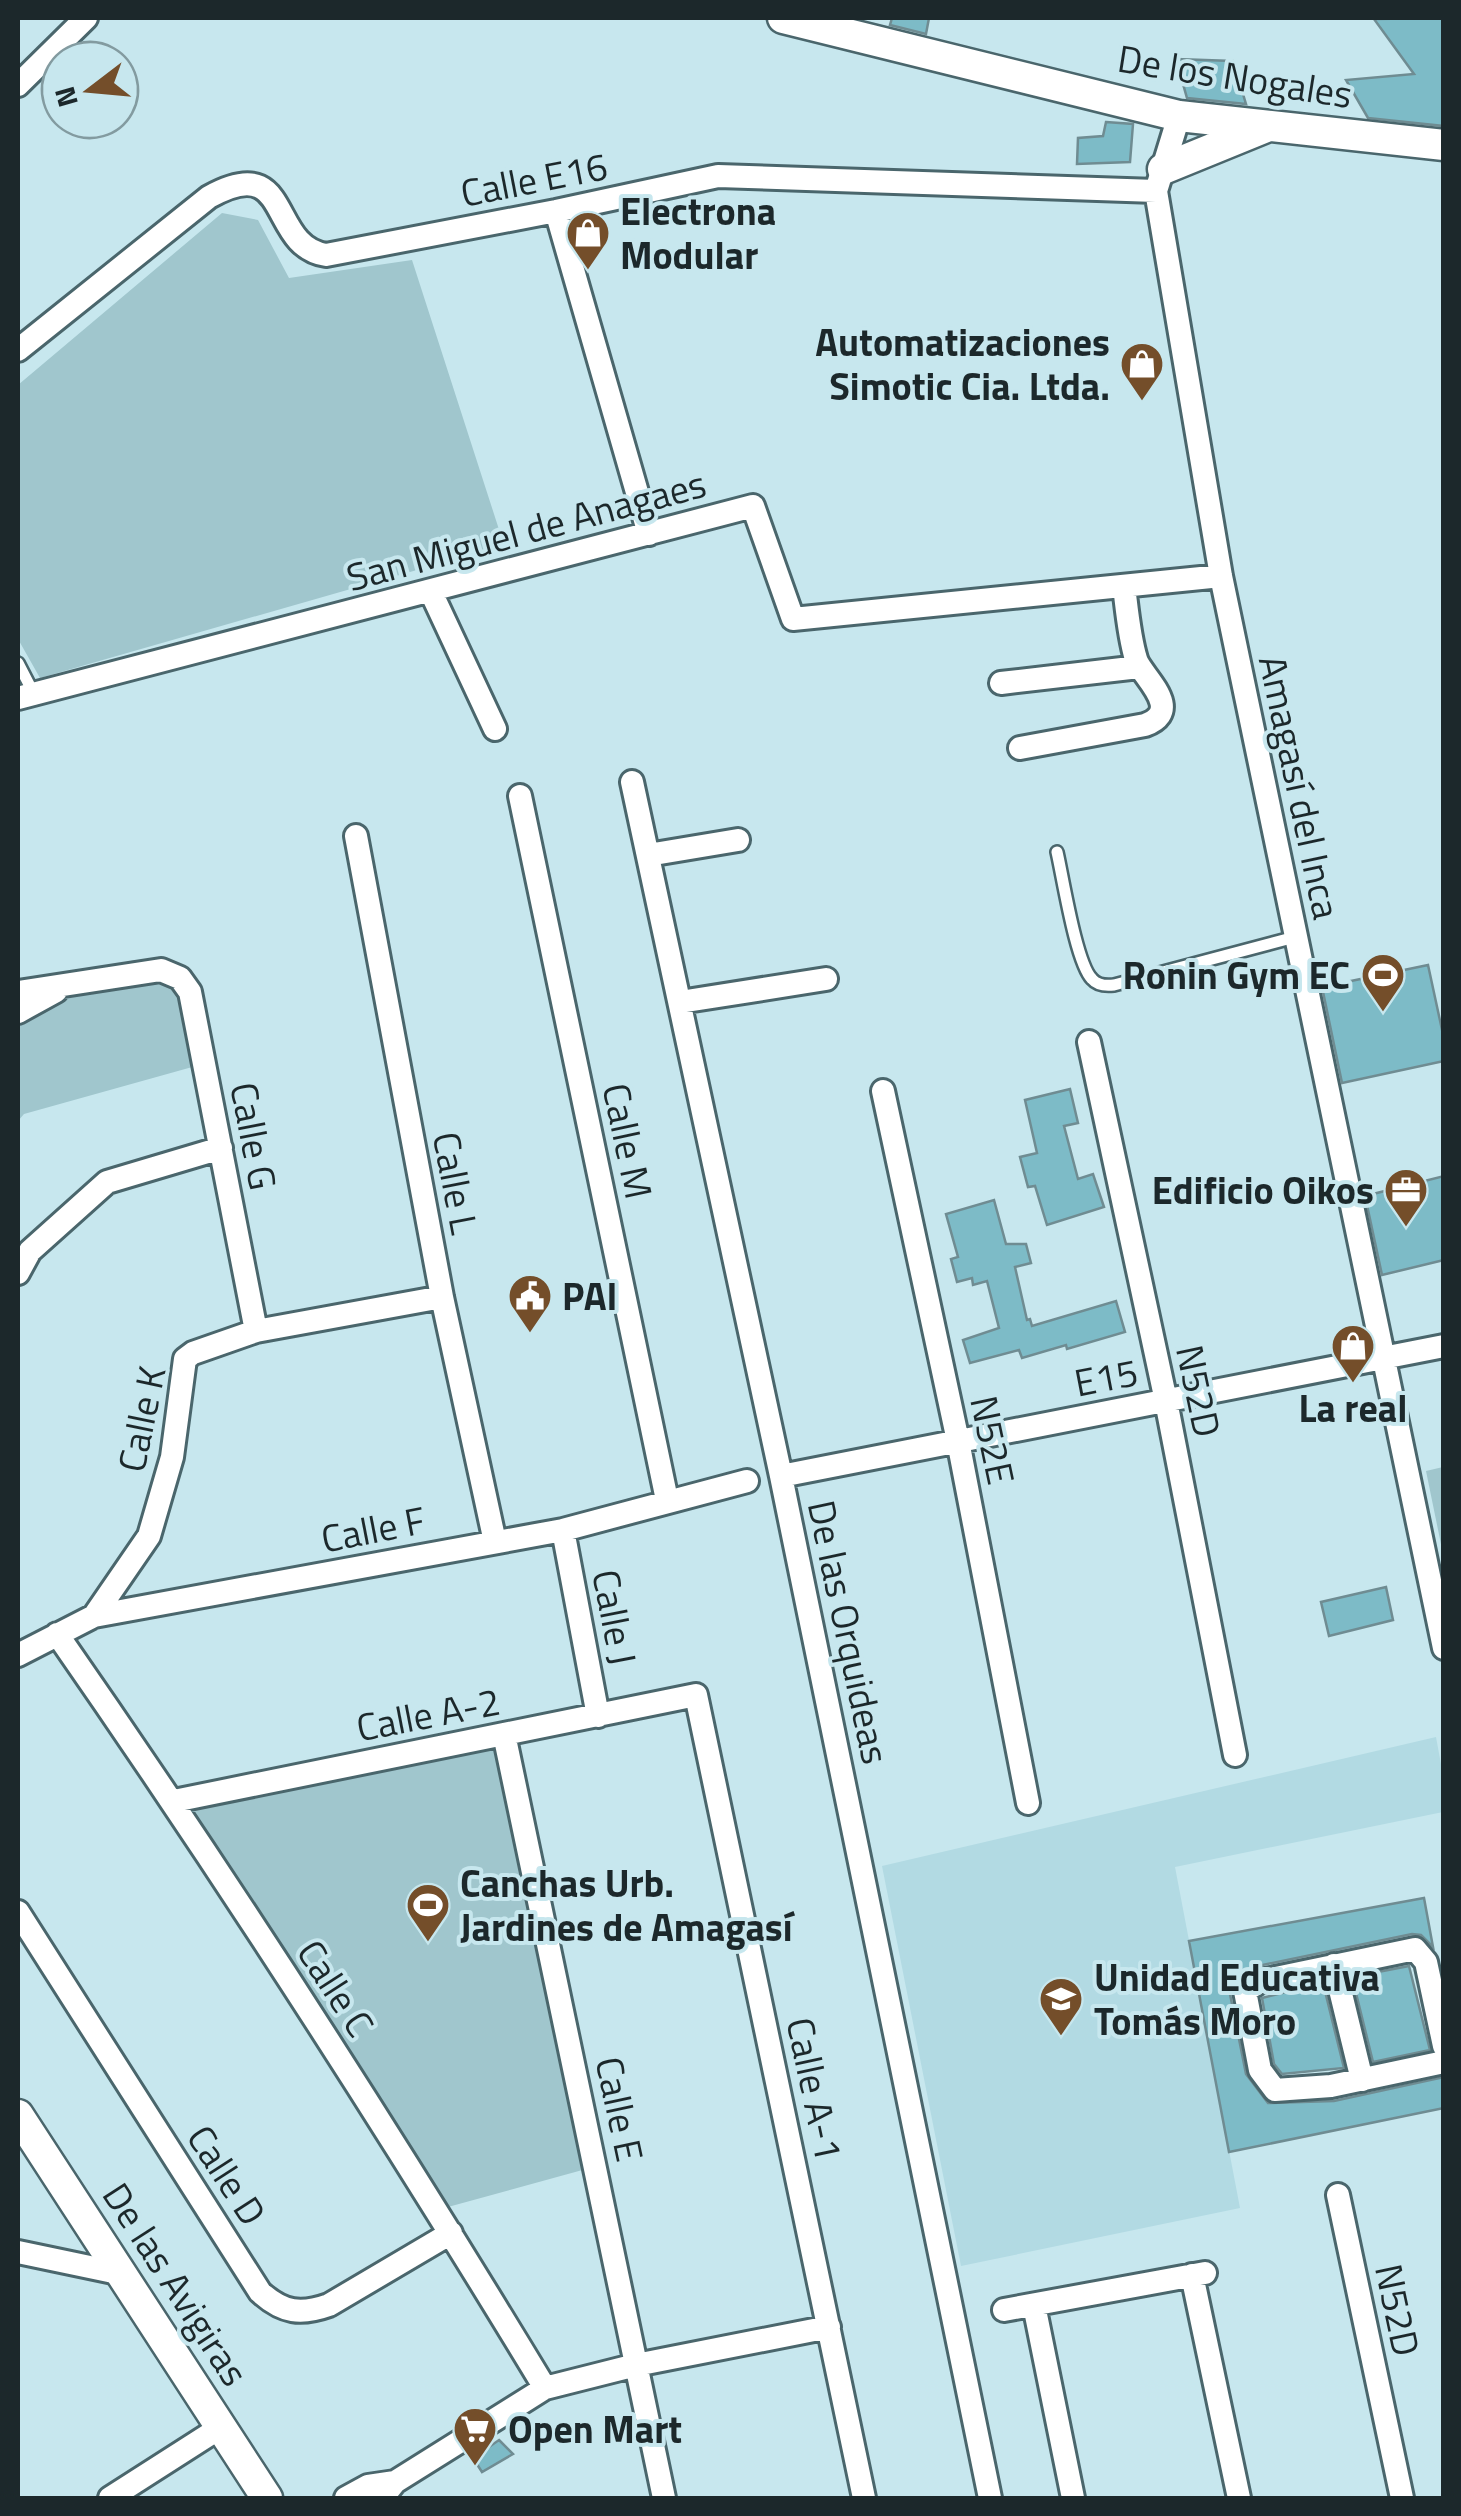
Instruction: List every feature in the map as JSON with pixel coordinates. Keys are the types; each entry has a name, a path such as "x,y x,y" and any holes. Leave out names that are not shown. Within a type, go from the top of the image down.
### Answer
{"street":[{"path":"18,85 86,18"},
{"name":"De los Nogales","path":"783,18 1179,116 1444,146"},
{"name":"Amagasí del Inca","path":"1179,116 1159,180 1220,576 1444,1648"},
{"path":"1159,180 1268,126"},
{"name":"Calle E16","path":"18,350 209,197 244,182 273,196 298,241 311,252 326,254 718,176 1159,180"},
{"path":"556,211 649,534"},
{"name":"San Miguel de Anagaes","path":"26,696 753,506 793,619 1220,576"},
{"path":"1020,748 1154,722 1161,708 1156,687 1138,666 1124,586"},
{"path":"431,592 494,729"},
{"path":"1001,683 1138,666"},
{"name":"De las Orquideas","path":"632,782 781,1476 990,2498"},
{"name":"Calle M","path":"520,796 668,1500"},
{"name":"Calle L","path":"356,836 442,1298 495,1542"},
{"path":"648,855 738,840"},
{"name":"Calle G","path":"72,982 161,970 180,978 190,992 256,1331"},
{"path":"680,1002 826,979"},
{"path":"18,992 72,982"},
{"path":"18,1012 72,982"},
{"name":"N52D","path":"1089,1042 1236,1754"},
{"name":"N52E","path":"883,1092 958,1441 1028,1803"},
{"path":"18,1273 30,1251 107,1182 221,1148"},
{"name":"Calle K","path":"94,1616 149,1536 172,1457 185,1359 256,1331 442,1298"},
{"name":"E15","path":"781,1476 1444,1346"},
{"name":"Calle F","path":"18,1655 94,1616 562,1530 747,1481"},
{"name":"Calle J","path":"562,1530 598,1716"},
{"name":"Calle C","path":"57,1634 174,1801 452,2234 545,2388"},
{"name":"Calle A-2","path":"174,1801 696,1695"},
{"name":"Calle A-1","path":"696,1695 864,2498"},
{"name":"Calle E","path":"504,1734 664,2498"},
{"name":"Calle D","path":"18,1912 271,2302 293,2312 329,2306 452,2234"},
{"path":"1444,2046 1426,1962 1414,1949 1261,1981 1245,1991 1260,2070 1276,2090 1362,2080 1444,2062"},
{"path":"1334,1965 1362,2080"},
{"name":"De las Avigiras","path":"18,2115 267,2498"},
{"name":"N52D","path":"1338,2195 1402,2498"},
{"path":"18,2252 122,2274"},
{"path":"1004,2310 1198,2274 1239,2498"},
{"path":"1034,2305 1073,2498"},
{"path":"346,2498 368,2486 394,2493 545,2388 636,2365 829,2327"},
{"path":"110,2498 222,2427"}],"lane":[{"path":"18,663 26,696"},
{"path":"1057,852 1082,958 1090,977 1101,985 1114,985 1295,937"}],"shaded area":[{"path":"222,213 258,220 289,278 412,260 504,545 40,678 18,639 18,385"},
{"path":"135,960 187,990 203,1064 24,1114 18,1121 18,1017 71,975"},
{"path":"1443,1467 1444,1554 1426,1471"},
{"path":"504,1734 597,2166 437,2210 174,1801"},
{"name":"Unidad Educativa Tomás Moro","path":"1436,1737 1443,1775 1443,1812 1175,1867 1240,2208 961,2266 882,1866"}],"building":[{"path":"892,18 929,18 926,34 890,25"},
{"path":"1444,18 1444,126 1368,118 1346,80 1414,74 1374,19"},
{"path":"1176,59 1233,61 1246,104 1187,98"},
{"path":"1106,122 1133,124 1130,162 1077,164 1078,138 1103,136"},
{"name":"Ronin Gym EC","path":"1428,965 1444,1039 1444,1061 1342,1083 1322,987"},
{"path":"1070,1089 1078,1123 1064,1126 1078,1179 1093,1174 1104,1207 1047,1225 1035,1186 1028,1187 1020,1157 1037,1153 1025,1100"},
{"name":"Edificio Oikos","path":"1444,1176 1444,1260 1382,1275 1365,1196"},
{"path":"994,1200 1006,1244 1026,1244 1031,1263 1015,1267 1027,1320 1032,1326 1116,1301 1125,1332 1022,1358 1019,1350 970,1363 963,1340 999,1328 987,1281 973,1285 972,1278 957,1282 951,1259 958,1257 946,1214"},
{"path":"1386,1587 1393,1620 1329,1636 1321,1602"},
{"path":"1424,1898 1433,1947 1421,1935 1412,1934 1258,1966 1236,1979 1230,1994 1246,2074 1268,2103 1334,2101 1444,2077 1444,2108 1229,2152 1189,1941"},
{"path":"1409,1966 1430,2050 1373,2062 1352,1977"},
{"path":"1323,1983 1344,2068 1282,2074 1274,2064 1262,1998"},
{"path":"499,2440 513,2454 482,2472 473,2458"}],"place":[{"name":"Electrona Modular","path":"588,271"},
{"name":"Automatizaciones Simotic Cia. Ltda.","path":"1142,402"},
{"name":"Ronin Gym EC","path":"1383,1013"},
{"name":"Edificio Oikos","path":"1406,1228"},
{"name":"PAI","path":"530,1334"},
{"name":"La real","path":"1353,1384"},
{"name":"Canchas Urb. Jardines de Amagasí","path":"428,1943"},
{"name":"Unidad Educativa Tomás Moro","path":"1061,2037"},
{"name":"Open Mart","path":"475,2467"}]}
